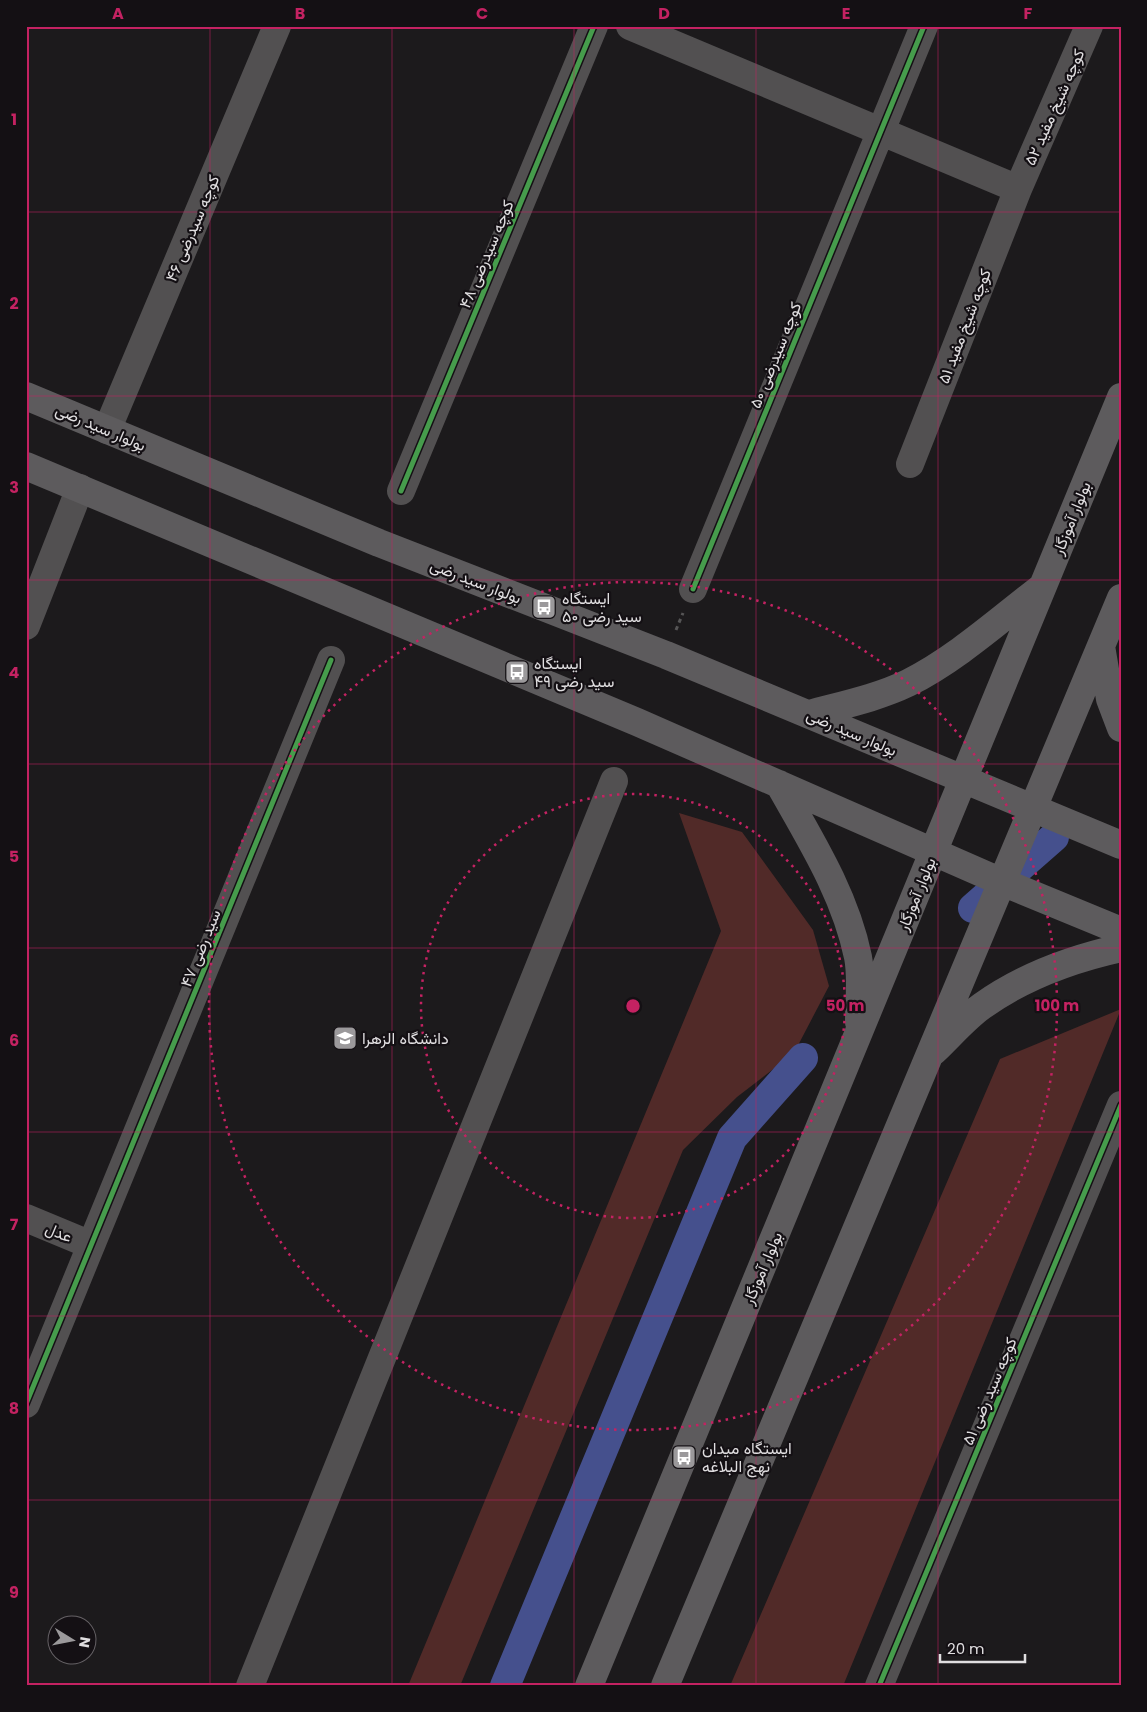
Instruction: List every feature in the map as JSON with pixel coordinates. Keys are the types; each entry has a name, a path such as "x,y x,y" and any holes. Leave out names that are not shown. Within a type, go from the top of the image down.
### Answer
{"main road":[{"name":"بولوار سید رضی","path":"26,396 379,543 666,655 1121,845"},
{"name":"بولوار آموزگار","path":"589,1686 1121,398"},
{"path":"26,466 779,784 933,850 1002,882 1121,931"},
{"path":"809,714 870,697 908,683 959,650 1043,586"},
{"path":"665,1686 926,1059 1034,808 1121,598"},
{"path":"1101,646 1110,699 1121,728"},
{"path":"779,784 819,855 842,904 858,958 860,1033"},
{"path":"926,1059 982,1006 1029,978 1078,957 1121,948"}],"street":[{"name":"کوچه سیدرضی ۴۶","path":"107,430 277,26"},
{"name":"کوچه سیدرضی ۴۸","path":"401,491 594,26"},
{"path":"630,26 1018,189"},
{"name":"کوچه سیدرضی ۵۰","path":"693,589 924,26"},
{"name":"کوچه شیخ مفید ۵۲","path":"1018,189 1089,26"},
{"name":"کوچه شیخ مفید ۵۱","path":"910,464 1018,189"},
{"path":"26,626 80,488"},
{"name":"سید رضی ۴۷","path":"26,1404 331,660"},
{"path":"250,1686 614,780"},
{"name":"کوچه سید رضی ۵۱","path":"880,1686 1121,1105"},
{"name":"عدل","path":"26,1218 91,1245"}],"path":[{"path":"666,655 693,589"}],"shaded area":[{"path":"679,813 742,832 813,930 829,986 794,1053 737,1097 683,1150 460,1686 408,1686 721,931"},
{"path":"1121,1009 843,1686 730,1686 1000,1059"}],"waterway":[{"path":"973,908 1054,837"},
{"path":"505,1686 732,1138 803,1058"}],"cycle path":[{"path":"401,491 594,26"},
{"path":"693,589 924,26"},
{"path":"26,1404 331,660"},
{"path":"879,1686 1121,1105"}],"place":[{"name":"ایستگاه سید رضی ۵۰","path":"544,607"},
{"name":"ایستگاه سید رضی ۴۹","path":"517,672"},
{"name":"دانشگاه الزهرا","path":"345,1038"},
{"name":"ایستگاه میدان نهج البلاغه","path":"684,1457"}]}
